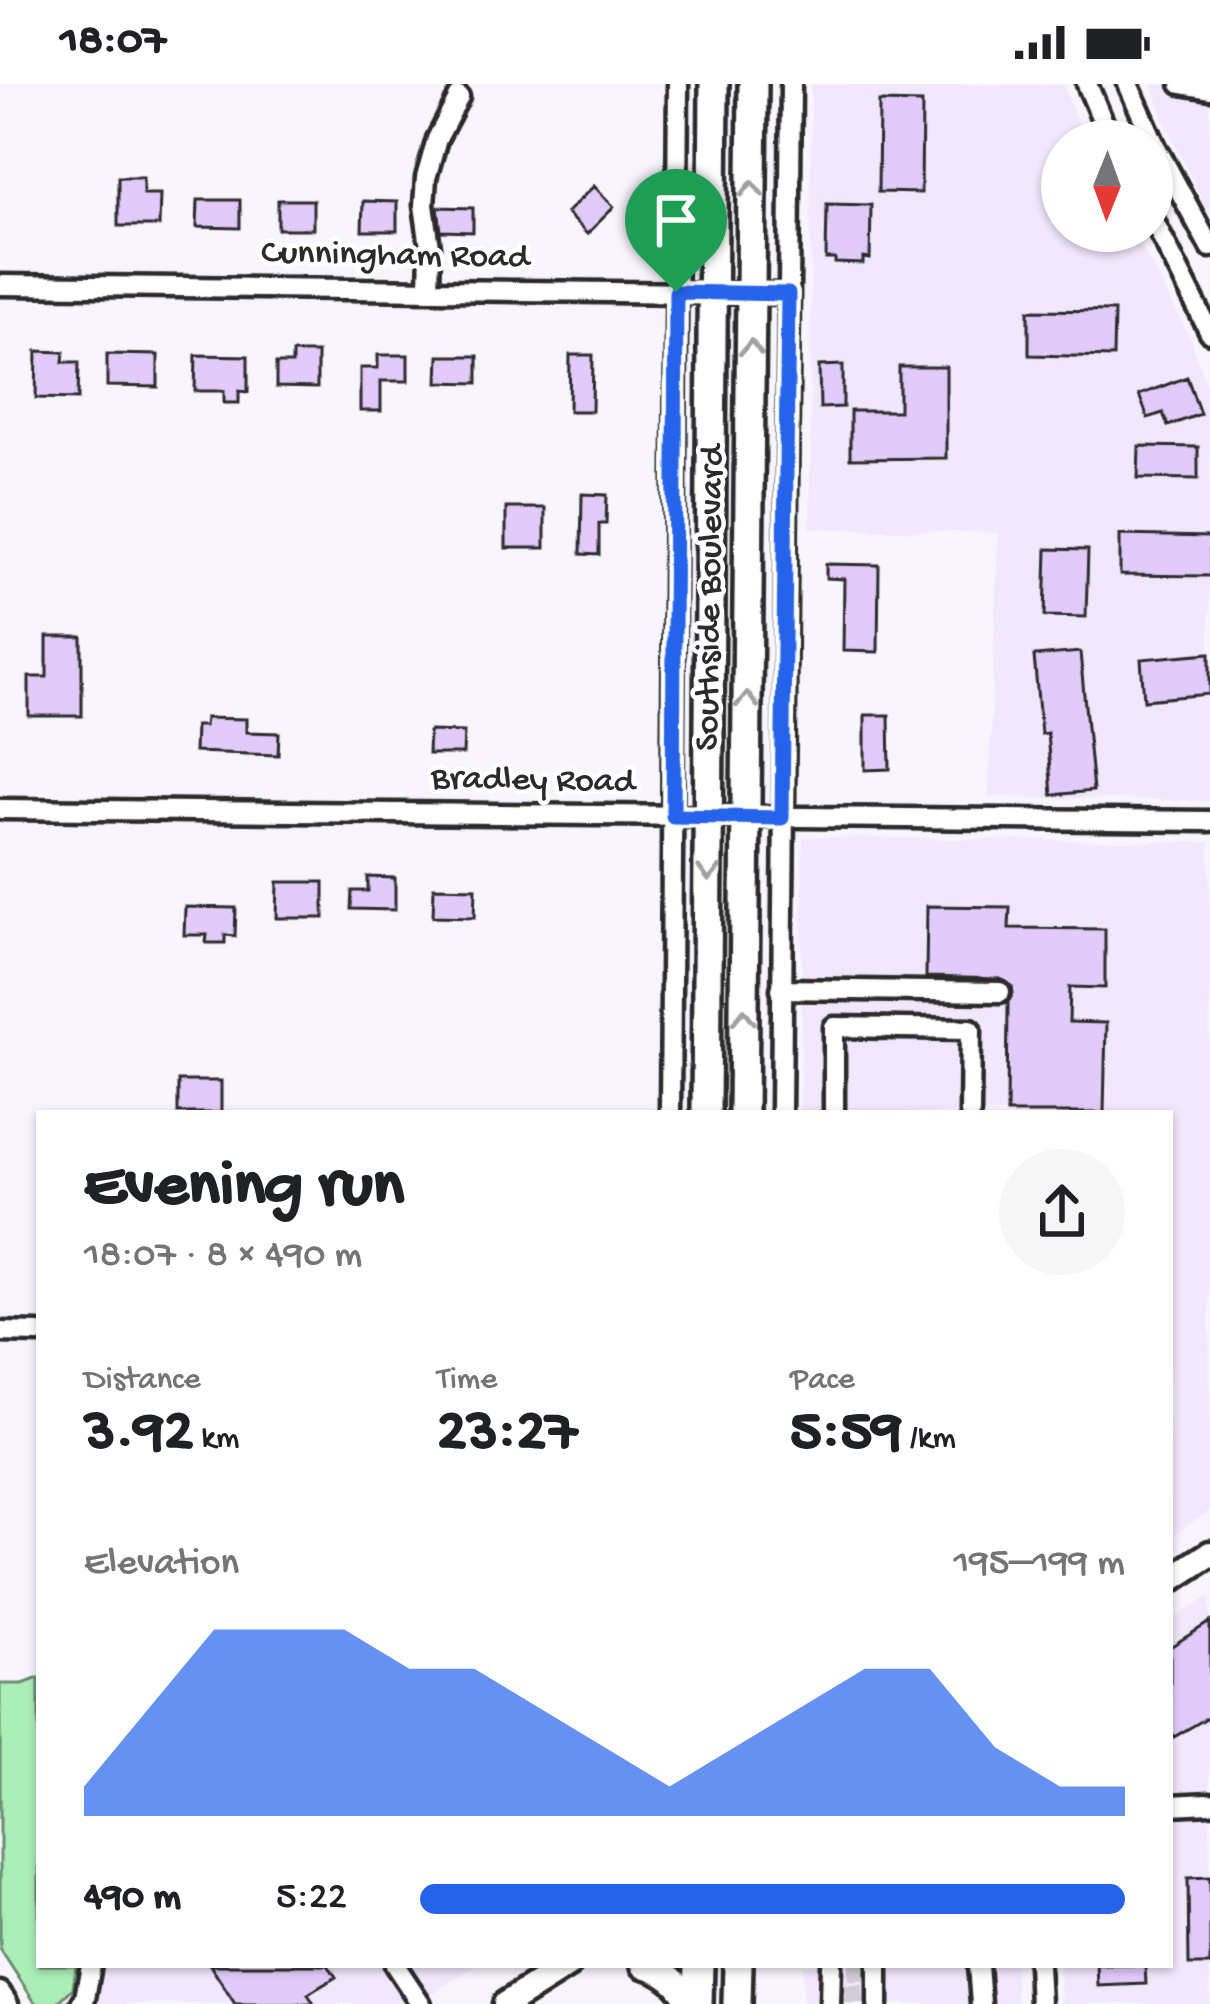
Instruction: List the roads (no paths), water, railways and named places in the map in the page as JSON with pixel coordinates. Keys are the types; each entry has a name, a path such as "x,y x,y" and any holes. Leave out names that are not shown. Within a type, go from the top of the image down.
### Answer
{"highway":[{"name":"Southside Boulevard","path":"706,1110 715,84"},
{"name":"Southside Boulevard","path":"743,1110 753,84"},
{"path":"694,2004 699,1968"},
{"path":"737,2004 738,1968"}],"main road":[{"path":"1173,1578 1210,1554"},
{"path":"506,2004 563,1968"},
{"path":"655,1968 679,1984 694,2004"}],"street":[{"path":"670,1110 678,84"},
{"path":"781,1110 790,84"},
{"path":"1087,84 1102,120"},
{"path":"1128,84 1141,120"},
{"path":"1180,84 1210,89"},
{"path":"429,290 426,178 437,139 459,97"},
{"path":"1173,189 1210,247"},
{"path":"1170,252 1210,333"},
{"name":"Cunningham Road","path":"0,285 788,294"},
{"name":"Bradley Road","path":"0,809 1210,821"},
{"path":"781,989 1000,992"},
{"path":"899,991 899,1027"},
{"path":"834,1110 834,1027 971,1029 970,1110"},
{"path":"0,1333 36,1333"},
{"path":"1173,1805 1210,1803"},
{"path":"81,2004 90,1968"},
{"path":"396,1968 421,2004"},
{"path":"978,1968 980,2004"},
{"path":"1038,1968 1040,2004"},
{"path":"854,1997 855,1970"},
{"path":"854,1997 855,1970"},
{"path":"0,1992 8,2004"}],"tunnel":[{"path":"848,1972 866,1972"},
{"path":"845,1994 864,1994"}]}
